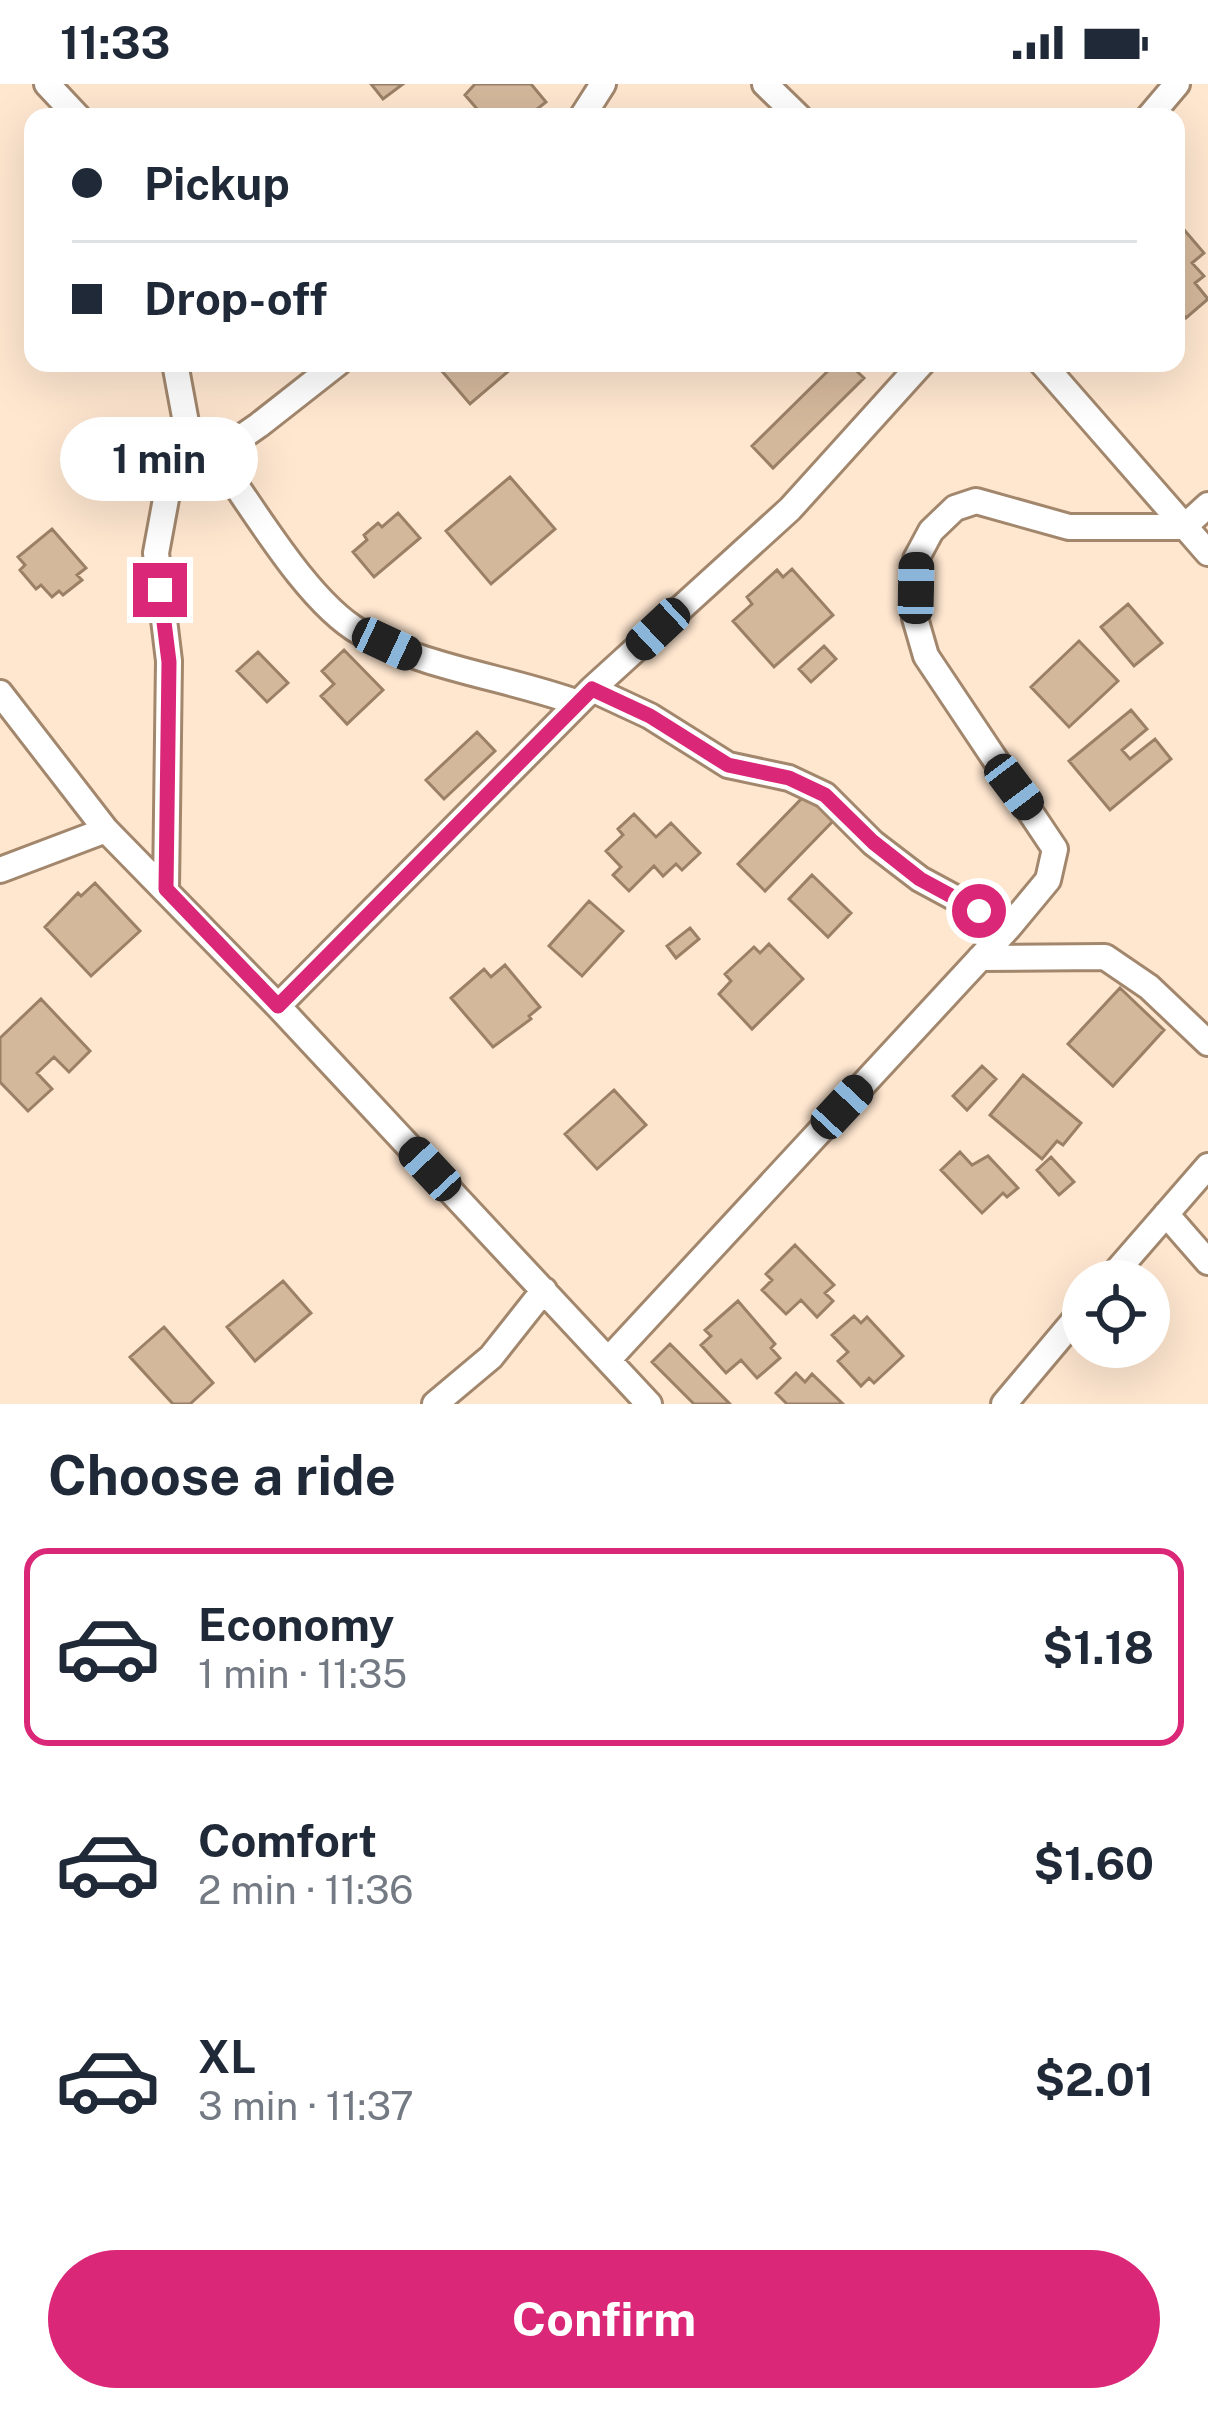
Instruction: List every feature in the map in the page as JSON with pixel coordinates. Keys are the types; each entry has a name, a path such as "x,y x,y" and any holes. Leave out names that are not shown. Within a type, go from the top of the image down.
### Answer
{"street":[{"path":"47,84 70,108"},
{"path":"765,84 790,108"},
{"path":"1157,108 1177,84"},
{"path":"166,889 169,662 156,554 168,488 187,428 178,372"},
{"path":"168,488 326,372"},
{"path":"278,1006 585,696 790,508 914,372"},
{"path":"1050,372 1208,554"},
{"path":"215,455 317,596 357,630 418,658 585,696 650,716 728,765 789,778 825,795 920,879 1009,928"},
{"path":"609,1359 1009,928 1048,880 1054,850 926,656 915,618 916,559 932,531 956,508 976,501 1069,527 1184,527 1208,505"},
{"path":"0,693 106,830 278,1006 649,1404"},
{"path":"0,870 106,830"},
{"path":"980,958 1105,957 1149,987 1208,1043"},
{"path":"1126,1260 1208,1166"},
{"path":"1166,1214 1208,1262"},
{"path":"435,1404 491,1357 544,1290"},
{"path":"1004,1404 1062,1335"}],"building":[{"path":"371,84 403,84 383,99"},
{"path":"475,84 531,84 546,102 538,108 476,108 465,95"},
{"path":"1185,231 1204,253 1192,263 1204,276 1195,283 1208,299 1186,318"},
{"path":"443,372 507,372 470,404"},
{"path":"827,372 858,372 864,378 773,468 752,446"},
{"path":"510,477 555,529 491,584 446,531"},
{"path":"398,513 420,538 374,577 353,552 367,540 364,535"},
{"path":"52,529 86,568 77,575 82,580 63,595 59,591 52,597 41,585 36,589 20,570 25,565 18,557"},
{"path":"792,569 833,615 774,667 733,621 752,604 747,597 777,570 783,577"},
{"path":"1128,604 1162,643 1134,666 1101,627"},
{"path":"1079,641 1118,681 1069,727 1031,687"},
{"path":"824,646 836,659 811,682 799,669"},
{"path":"344,650 383,690 347,724 321,696 334,684 322,671"},
{"path":"258,652 288,683 267,702 237,671"},
{"path":"1131,710 1147,729 1122,750 1130,759 1155,739 1171,759 1110,810 1069,761"},
{"path":"477,732 495,751 444,799 426,780"},
{"path":"807,793 834,820 765,891 738,864"},
{"path":"634,814 656,837 671,823 700,853 682,870 676,864 663,876 654,866 629,891 613,875 621,867 606,851 623,835 618,829"},
{"path":"812,875 851,913 828,937 789,899"},
{"path":"95,883 140,931 91,976 45,927 78,893 81,896"},
{"path":"589,901 623,931 582,976 549,946"},
{"path":"690,928 699,939 676,958 667,946"},
{"path":"769,944 803,979 752,1029 719,994 731,981 725,974 754,947 760,953"},
{"path":"505,965 540,1007 493,1047 451,998 484,969 491,977"},
{"path":"1120,988 1164,1030 1113,1086 1068,1044"},
{"path":"41,999 90,1051 69,1072 54,1057 37,1073 52,1089 28,1111 0,1082 0,1038"},
{"path":"982,1066 996,1079 967,1110 953,1096"},
{"path":"1023,1075 1081,1123 1063,1145 1057,1141 1042,1159 990,1115"},
{"path":"614,1090 646,1125 597,1169 565,1134"},
{"path":"960,1152 972,1165 988,1156 1018,1188 1007,1197 1003,1193 982,1213 941,1170"},
{"path":"1051,1157 1074,1182 1059,1195 1037,1170"},
{"path":"795,1245 834,1285 825,1293 833,1301 817,1317 801,1300 786,1314 762,1290 772,1280 766,1274"},
{"path":"283,1281 311,1313 255,1361 227,1327"},
{"path":"738,1301 775,1344 771,1348 780,1358 757,1378 741,1360 726,1373 701,1345 711,1336 705,1330"},
{"path":"854,1316 861,1323 867,1317 903,1356 874,1383 869,1378 861,1386 838,1361 848,1352 832,1335"},
{"path":"164,1327 213,1383 190,1404 173,1404 130,1357"},
{"path":"670,1344 730,1404 694,1404 652,1362"},
{"path":"796,1373 805,1382 812,1374 843,1404 787,1404 776,1393"}],"route":[{"path":"160,590 169,662 166,889 278,1006 592,689 650,716 728,765 789,778 825,795 920,879 979,911"}]}
